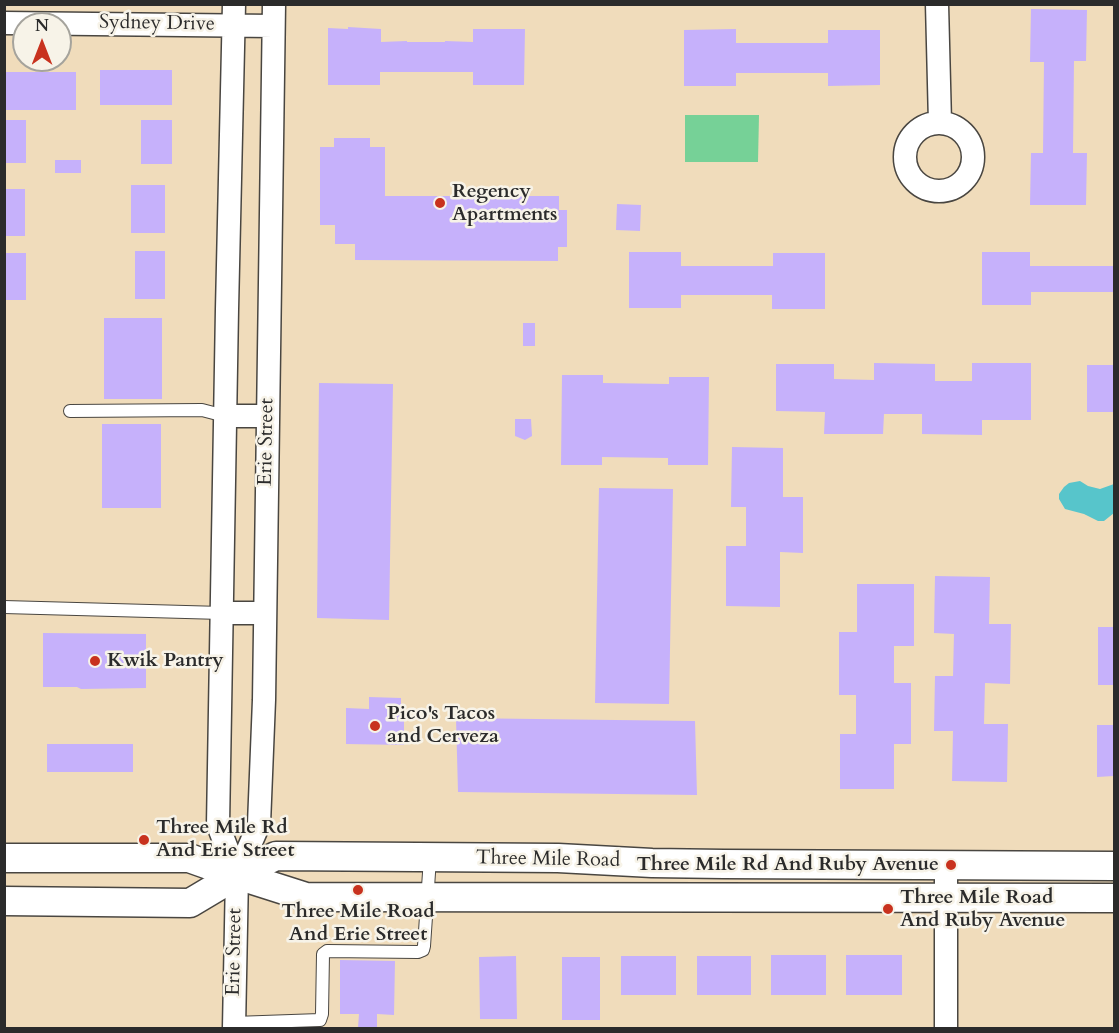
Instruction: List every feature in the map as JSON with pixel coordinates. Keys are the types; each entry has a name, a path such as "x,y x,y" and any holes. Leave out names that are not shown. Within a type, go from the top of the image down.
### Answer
{"street":[{"path":"937,4 940,123"},
{"name":"Erie Street","path":"234,15 218,825 237,875 234,1026"},
{"name":"Sydney Drive","path":"4,23 274,15"},
{"name":"Erie Street","path":"237,875 260,824 264,700 274,15"},
{"path":"225,416 267,416"},
{"path":"222,613 265,613"},
{"name":"Three Mile Road","path":"4,901 190,903 237,875 276,856 558,858 712,864 1114,866"},
{"name":"Three Mile Road","path":"4,858 189,858 306,897 1114,898"},
{"path":"946,866 946,1029"}],"lane":[{"path":"70,411 202,410 225,416"},
{"path":"4,607 222,613"},
{"path":"234,1026 320,1020 323,954 327,951 418,952 423,950 430,858"}],"green space":[{"path":"685,115 759,115 758,162 685,162"}],"water":[{"path":"1080,481 1100,489 1114,484 1114,513 1104,521 1098,521 1065,509 1059,499 1059,494 1069,483"}],"building":[{"path":"1031,9 1087,10 1086,61 1074,61 1073,153 1087,153 1086,205 1030,205 1031,153 1043,153 1044,62 1030,62"},
{"path":"348,27 381,29 381,42 473,42 473,29 525,29 524,85 473,85 473,72 380,72 380,85 328,85 328,28 348,29"},
{"path":"736,29 736,43 828,43 828,30 880,30 880,85 828,86 828,73 736,73 736,86 684,86 684,30"},
{"path":"100,70 172,70 172,105 100,105"},
{"path":"4,72 76,72 76,110 4,110"},
{"path":"5,120 26,120 26,163 5,163"},
{"path":"141,120 172,120 172,164 141,164"},
{"name":"Regency Apartments","path":"334,138 370,138 370,147 385,147 385,196 559,196 559,210 567,210 567,247 558,247 558,261 355,260 355,244 335,244 335,225 320,225 320,147 334,147"},
{"path":"55,160 81,160 81,173 55,173"},
{"path":"131,185 165,185 165,233 131,233"},
{"path":"4,189 25,189 25,236 4,236"},
{"path":"617,204 641,205 640,231 616,230"},
{"path":"135,251 165,251 165,299 135,299"},
{"path":"629,252 681,252 681,266 773,266 773,253 825,253 825,309 772,309 772,295 681,295 681,308 629,308"},
{"path":"982,252 1030,252 1030,266 1114,266 1114,292 1031,292 1031,305 982,305"},
{"path":"4,253 26,253 26,300 4,300"},
{"path":"104,318 162,318 162,399 104,399"},
{"path":"523,323 535,323 535,346 523,346"},
{"path":"874,363 935,364 935,381 972,381 972,363 1031,363 1031,420 982,420 982,435 922,434 922,414 884,414 883,434 824,434 825,412 776,411 776,364 834,364 834,379 874,380"},
{"path":"1087,365 1114,365 1114,412 1087,412"},
{"path":"562,375 603,375 603,383 669,384 669,377 709,377 708,465 668,465 668,458 602,457 602,465 561,465"},
{"path":"319,383 393,384 389,620 317,618"},
{"path":"515,419 531,419 532,436 525,440 515,436"},
{"path":"102,424 161,424 161,508 102,508"},
{"path":"732,447 783,448 783,497 803,497 803,553 780,552 780,607 726,606 726,546 746,546 746,507 731,507"},
{"path":"599,488 673,489 669,704 595,703"},
{"path":"935,576 990,577 989,624 1011,624 1010,684 985,683 984,724 1008,724 1007,782 952,781 953,731 934,731 935,676 953,676 954,634 934,633"},
{"path":"857,584 914,584 914,646 894,646 894,683 911,683 911,744 894,744 894,789 840,789 840,734 856,734 856,695 839,695 839,632 857,632"},
{"path":"1098,627 1114,627 1114,685 1098,685"},
{"name":"Kwik Pantry","path":"43,633 146,634 146,688 43,687"},
{"name":"Pico's Tacos and Cerveza","path":"369,697 401,698 401,708 404,708 404,745 346,744 346,708 369,709"},
{"path":"456,718 695,721 697,795 458,792"},
{"path":"1097,725 1114,725 1114,776 1097,777"},
{"path":"47,744 133,744 133,772 47,772"},
{"path":"771,955 826,955 826,995 771,995"},
{"path":"846,955 902,955 902,995 846,995"},
{"path":"516,956 517,1019 480,1019 479,957"},
{"path":"621,956 676,956 676,995 621,995"},
{"path":"697,956 751,956 751,995 697,995"},
{"path":"562,957 600,957 600,1020 562,1020"},
{"path":"340,960 395,961 394,1015 377,1014 377,1028 358,1028 359,1014 340,1014"}],"place":[{"name":"Regency Apartments","path":"440,203"},
{"name":"Kwik Pantry","path":"95,661"},
{"name":"Pico's Tacos and Cerveza","path":"375,726"},
{"name":"Three Mile Rd And Erie Street","path":"144,840"},
{"name":"Three Mile Rd And Ruby Avenue","path":"951,865"},
{"name":"Three Mile Road And Erie Street","path":"358,890"},
{"name":"Three Mile Road And Ruby Avenue","path":"888,909"}]}
